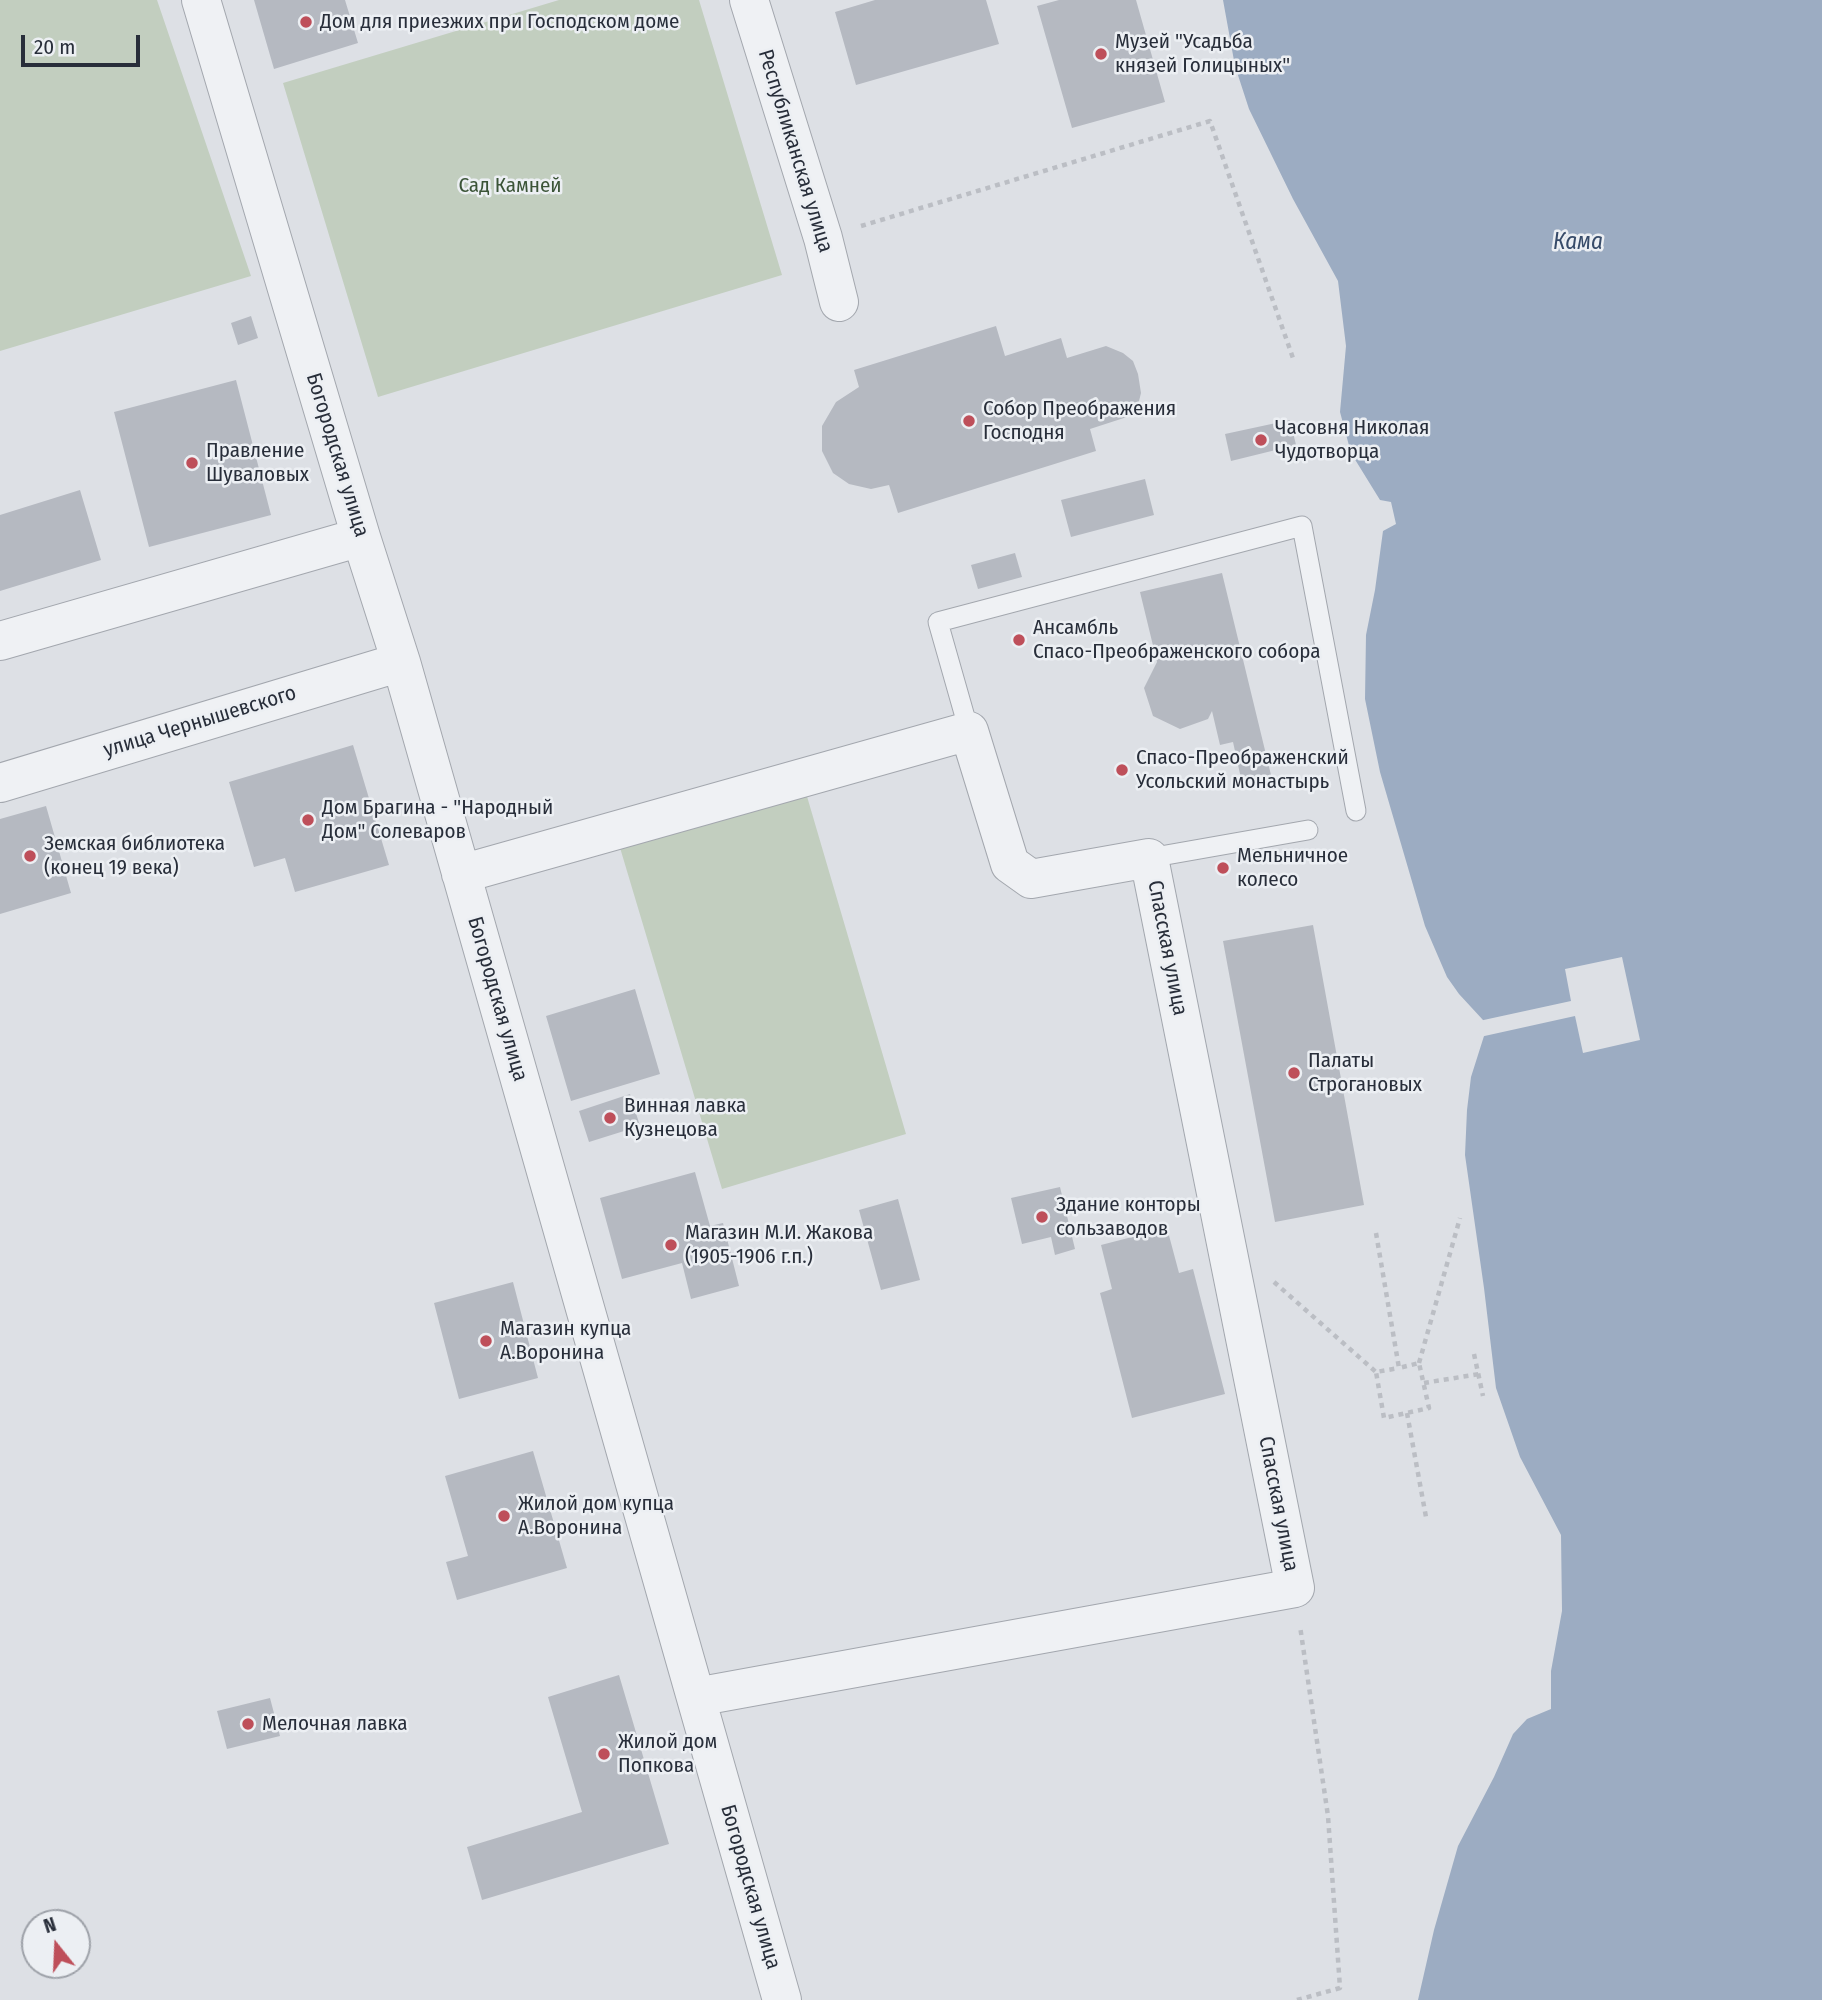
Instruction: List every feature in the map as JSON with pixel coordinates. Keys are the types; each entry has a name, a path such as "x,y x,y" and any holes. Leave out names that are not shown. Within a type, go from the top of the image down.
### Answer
{"street":[{"name":"Богородская улица","path":"201,0 361,537 401,662 782,2000"},
{"name":"Республиканская улица","path":"749,0 823,238 839,302"},
{"path":"0,641 361,537"},
{"name":"улица Чернышевского","path":"0,783 401,662"},
{"path":"461,874 969,732"},
{"name":"Спасская улица","path":"969,732 1010,864 1031,879 1149,858 1294,1588"},
{"path":"696,1697 1294,1588"}],"lane":[{"path":"969,732 938,622 1302,526 1356,811"},
{"path":"1149,858 1308,830"}],"path":[{"path":"823,238 1210,121 1294,361"},
{"path":"1266,1275 1376,1372 1384,1418 1429,1408 1419,1363 1460,1218"},
{"path":"1376,1233 1399,1368"},
{"path":"1474,1354 1483,1396"},
{"path":"1376,1372 1419,1363"},
{"path":"1424,1383 1479,1374"},
{"path":"1407,1413 1426,1517"},
{"path":"1294,1588 1328,1816 1340,1988 1297,2000"}],"green space":[{"path":"0,0 157,0 251,276 0,351"},
{"name":"Сад Камней","path":"559,0 699,0 782,275 378,397 283,83"},
{"path":"806,793 906,1134 722,1189 618,841"}],"water":[{"name":"Кама","path":"1223,0 1822,0 1822,2000 1418,2000 1434,1930 1458,1846 1513,1734 1527,1719 1551,1709 1551,1671 1562,1611 1561,1535 1520,1457 1496,1388 1465,1155 1471,1077 1484,1036 1483,1020 1447,977 1425,926 1380,772 1365,699 1366,635 1383,531 1396,524 1391,502 1380,500 1351,453 1340,412 1346,346 1338,281 1293,199 1249,109 1235,66"}],"pier":[{"path":"1622,957 1640,1040 1583,1053 1575,1016 1480,1037 1479,1021 1571,1001 1565,969"}],"building":[{"name":"Дом для приезжих при Господском доме","path":"254,0 345,0 358,43 274,69"},
{"path":"875,0 986,0 999,44 856,85 835,12"},
{"name":"Музей \"Усадьба князей Голицыных\"","path":"1059,0 1136,0 1165,102 1072,128 1037,6"},
{"path":"251,316 258,338 238,345 231,323"},
{"name":"Собор Преображения Господня","path":"996,326 1005,356 1061,338 1067,358 1106,346 1123,353 1133,361 1138,374 1141,393 1138,405 1127,417 1090,429 1096,451 898,513 889,485 871,489 849,484 833,473 822,451 822,426 836,402 859,387 854,370"},
{"name":"Правление Шуваловых","path":"236,380 271,515 149,547 114,412"},
{"name":"Часовня Николая Чудотворца","path":"1290,420 1296,445 1231,461 1225,434"},
{"path":"1145,479 1154,515 1071,537 1061,500"},
{"path":"80,490 101,560 0,591 0,515"},
{"path":"1015,553 1022,577 978,589 971,565"},
{"path":"1222,573 1271,775 1242,783 1233,742 1220,745 1212,711 1208,719 1180,729 1153,716 1144,688 1157,662 1140,592"},
{"name":"Дом Брагина - \"Народный Дом\" Солеваров","path":"353,745 389,865 295,892 285,858 254,867 229,782"},
{"name":"Земская библиотека (конец 19 века)","path":"46,806 71,893 0,914 0,819"},
{"name":"Палаты Строгановых","path":"1313,925 1364,1205 1275,1222 1223,941"},
{"path":"635,989 660,1074 571,1101 546,1016"},
{"name":"Винная лавка Кузнецова","path":"630,1094 640,1126 589,1142 579,1111"},
{"name":"Магазин М.И. Жакова (1905-1906 г.п.)","path":"695,1172 710,1226 723,1223 739,1286 691,1299 682,1263 622,1279 600,1198"},
{"name":"Здание конторы сользаводов","path":"1060,1187 1075,1249 1055,1255 1051,1237 1022,1244 1011,1198"},
{"path":"898,1199 920,1280 881,1290 859,1210"},
{"path":"1167,1228 1179,1273 1193,1269 1225,1394 1132,1418 1100,1293 1112,1289 1101,1245"},
{"name":"Магазин купца А.Воронина","path":"513,1282 538,1378 459,1399 434,1303"},
{"name":"Жилой дом купца А.Воронина","path":"533,1451 567,1568 457,1600 446,1562 468,1556 445,1476"},
{"name":"Жилой дом Попкова","path":"619,1675 669,1844 482,1900 467,1847 582,1812 548,1697"},
{"name":"Мелочная лавка","path":"270,1698 280,1736 227,1749 217,1711"}],"place":[{"name":"Дом для приезжих при Господском доме","path":"306,22"},
{"name":"Музей \"Усадьба князей Голицыных\"","path":"1101,54"},
{"name":"Собор Преображения Господня","path":"969,421"},
{"name":"Часовня Николая Чудотворца","path":"1261,440"},
{"name":"Правление Шуваловых","path":"192,463"},
{"name":"Ансамбль Спасо-Преображенского собора","path":"1019,640"},
{"name":"Спасо-Преображенский Усольский монастырь","path":"1122,770"},
{"name":"Дом Брагина - \"Народный Дом\" Солеваров","path":"308,820"},
{"name":"Земская библиотека (конец 19 века)","path":"30,856"},
{"name":"Мельничное колесо","path":"1223,868"},
{"name":"Палаты Строгановых","path":"1294,1073"},
{"name":"Винная лавка Кузнецова","path":"610,1118"},
{"name":"Здание конторы сользаводов","path":"1042,1217"},
{"name":"Магазин М.И. Жакова (1905-1906 г.п.)","path":"671,1245"},
{"name":"Магазин купца А.Воронина","path":"486,1341"},
{"name":"Жилой дом купца А.Воронина","path":"504,1516"},
{"name":"Мелочная лавка","path":"248,1724"},
{"name":"Жилой дом Попкова","path":"604,1754"}]}
